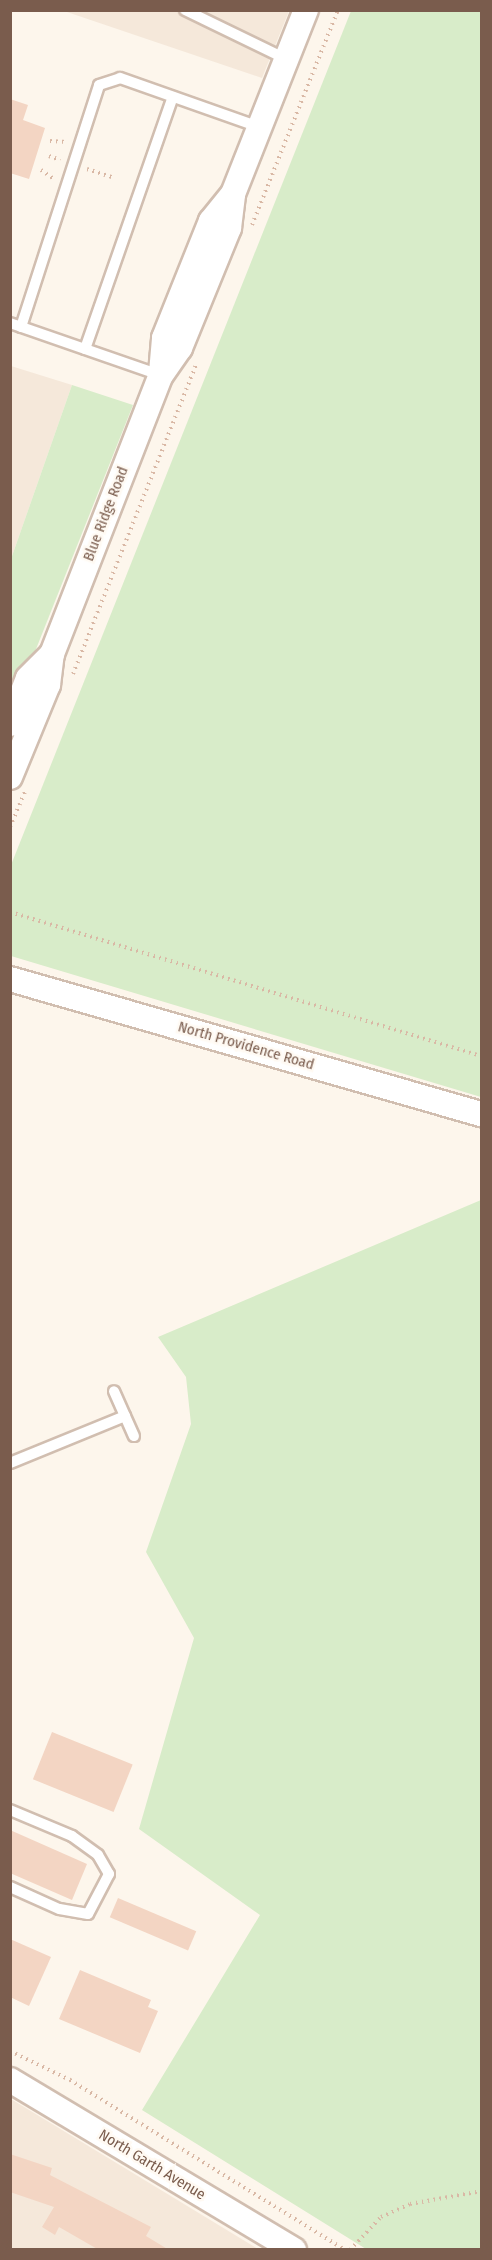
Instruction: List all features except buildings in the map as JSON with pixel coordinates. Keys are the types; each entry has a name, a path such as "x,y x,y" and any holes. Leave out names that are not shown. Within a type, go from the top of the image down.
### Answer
{"street":[{"name":"Blue Ridge Road","path":"10,777 48,685 52,654 161,375 164,338 211,220 233,194 306,10"},
{"name":"Blue Ridge Road","path":"10,724 28,678 52,654"},
{"name":"North Providence Road","path":"10,979 482,1114"},
{"name":"North Garth Avenue","path":"10,2080 294,2250"}],"lane":[{"path":"193,12 286,59"},
{"path":"161,375 16,325 99,85 120,78 259,127"},
{"path":"85,349 173,97"},
{"path":"114,1391 134,1436"},
{"path":"10,1463 125,1416"},
{"path":"10,1810 72,1836 98,1855 109,1874 88,1914 59,1909 10,1887"}],"path":[{"path":"49,156 64,161"},
{"path":"10,912 482,1056"},
{"path":"10,2051 70,2079 345,2250"},
{"path":"351,2250 381,2217 410,2204 482,2191"}],"shaded area":[{"path":"64,11 289,11 262,78"},
{"path":"10,366 72,385 11,559"},
{"path":"11,2099 258,2249 11,2249"}],"green space":[{"path":"351,11 481,11 481,1097 11,956 11,865"},
{"path":"72,385 133,405 11,712 11,559"},
{"path":"481,1200 481,2249 366,2249 142,2110 260,1915 139,1829 194,1638 146,1552 191,1424 186,1377 158,1337"}]}
